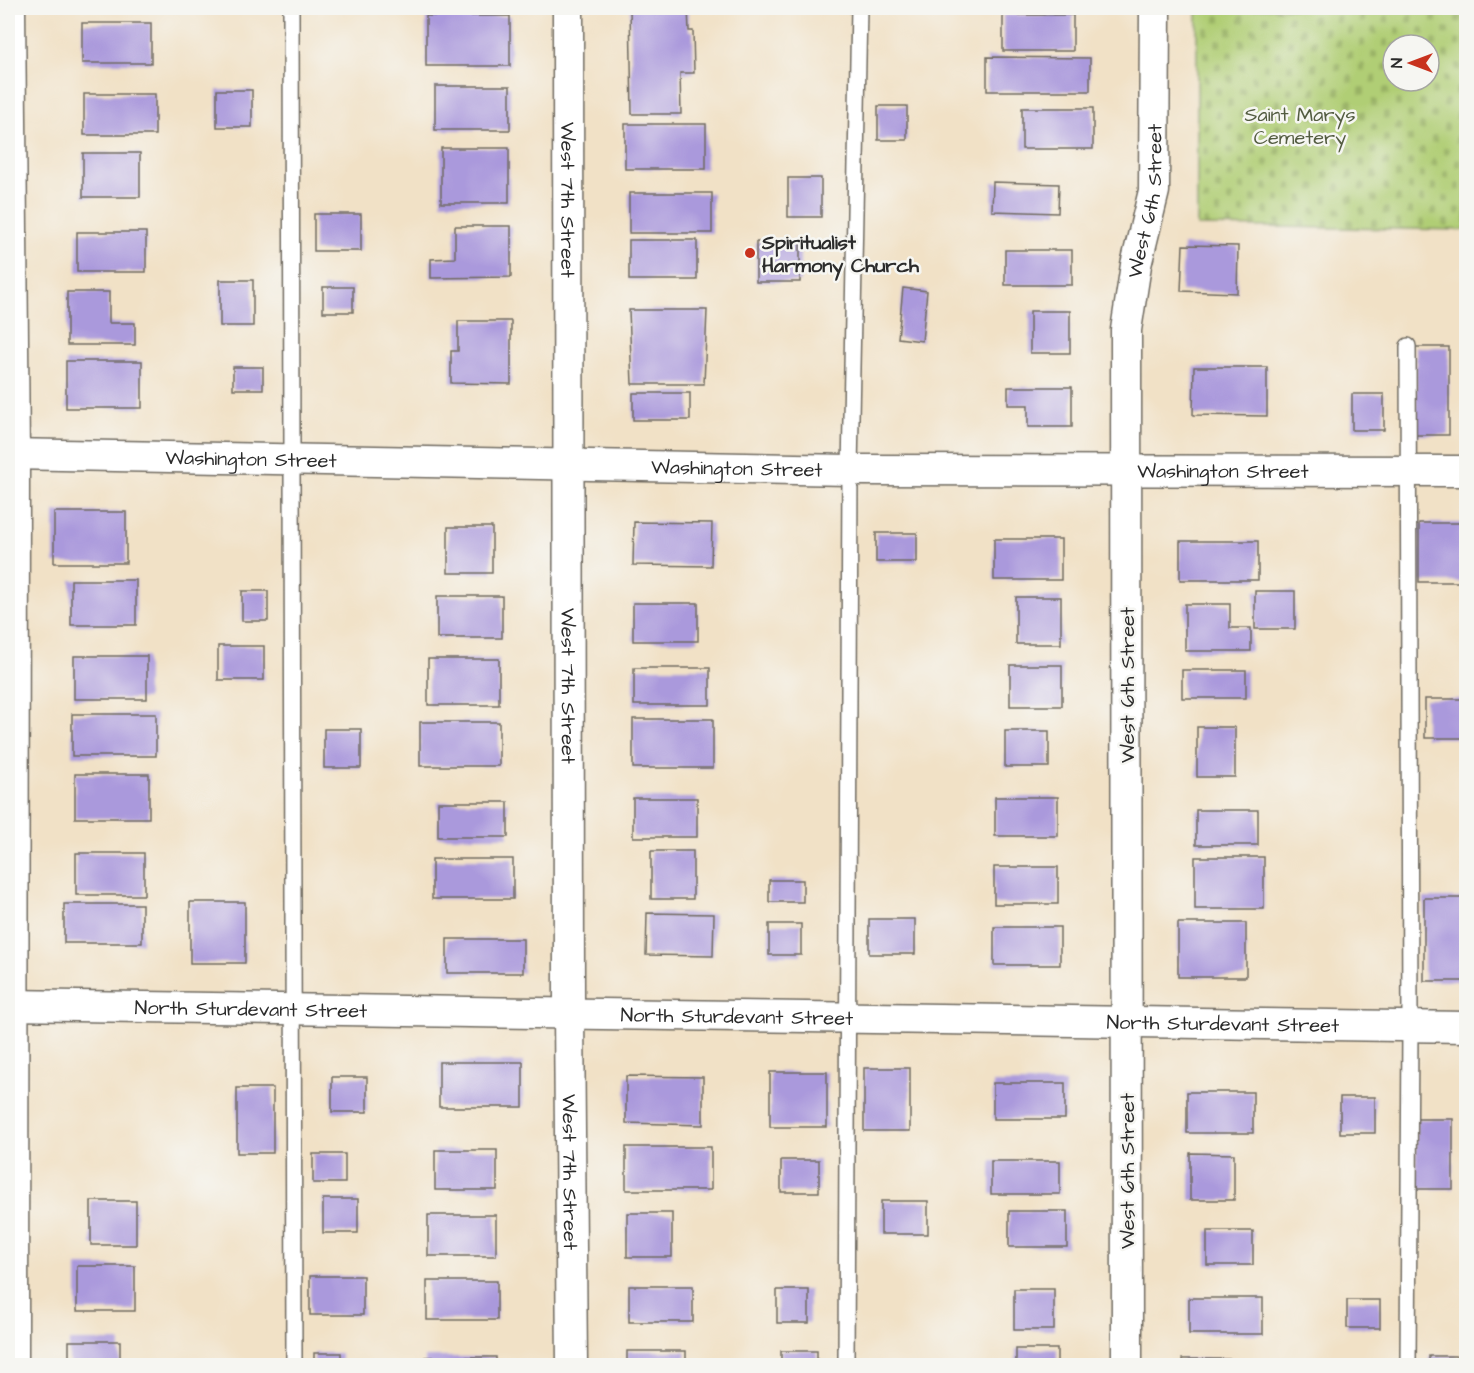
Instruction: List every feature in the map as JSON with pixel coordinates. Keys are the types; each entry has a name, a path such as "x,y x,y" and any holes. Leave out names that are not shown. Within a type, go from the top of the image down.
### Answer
{"street":[{"path":"10,8 10,1005 13,1365"},
{"name":"West 7th Street","path":"568,8 567,466 572,1365"},
{"name":"West 6th Street","path":"1127,1365 1126,330 1136,265 1154,191 1155,8"},
{"name":"Washington Street","path":"11,454 850,470 1467,471"},
{"name":"North Sturdevant Street","path":"10,1005 1467,1027"}],"lane":[{"path":"291,8 294,1365"},
{"path":"846,1365 850,470 859,8"},
{"path":"1408,346 1410,1026 1408,1365"}],"green space":[{"name":"Saint Marys Cemetery","path":"1197,8 1466,8 1466,230 1197,226"}],"building":[{"path":"630,8 688,8 689,31 693,31 694,73 680,73 681,114 632,114"},
{"path":"1003,15 1073,15 1073,51 1003,51"},
{"path":"426,16 510,16 510,66 426,66"},
{"path":"82,23 151,23 151,63 82,63"},
{"path":"987,57 1090,58 1090,91 987,91"},
{"path":"435,86 510,86 510,130 435,130"},
{"path":"217,90 252,90 252,127 217,127"},
{"path":"84,94 155,94 155,135 84,135"},
{"path":"878,106 907,106 907,140 878,140"},
{"path":"1022,108 1093,108 1093,149 1022,149"},
{"path":"625,124 706,124 706,169 625,169"},
{"path":"441,148 509,148 509,203 441,203"},
{"path":"83,153 140,153 140,197 83,197"},
{"path":"788,178 821,178 821,217 788,217"},
{"path":"993,182 1059,184 1058,213 992,211"},
{"path":"629,193 712,193 712,233 629,233"},
{"path":"314,214 361,214 361,251 314,251"},
{"path":"455,226 511,226 511,277 431,278 431,259 455,258"},
{"path":"77,232 146,232 146,272 77,272"},
{"path":"629,240 697,240 697,280 629,280"},
{"path":"756,242 800,242 800,282 756,282"},
{"path":"1183,245 1238,246 1237,293 1181,291"},
{"path":"1005,250 1072,250 1072,285 1005,285"},
{"path":"220,280 253,280 253,326 220,326"},
{"path":"323,287 353,287 353,312 323,312"},
{"path":"903,288 927,291 922,341 898,338"},
{"path":"67,292 109,292 109,323 135,323 135,345 67,345"},
{"path":"629,310 707,310 704,384 632,384"},
{"path":"1030,311 1070,311 1070,353 1030,353"},
{"path":"458,321 511,321 511,384 451,383 451,351 458,351"},
{"path":"1416,347 1449,347 1449,435 1416,435"},
{"path":"66,361 142,361 142,408 66,408"},
{"path":"233,367 263,367 263,389 233,389"},
{"path":"1194,367 1267,367 1267,416 1193,415"},
{"path":"1008,387 1072,387 1072,427 1028,427 1028,405 1008,405"},
{"path":"633,393 690,393 690,420 633,420"},
{"path":"1352,394 1384,394 1384,430 1352,430"},
{"path":"54,512 126,512 126,563 54,563"},
{"path":"634,522 712,523 711,566 633,565"},
{"path":"1419,523 1466,523 1466,582 1419,582"},
{"path":"448,527 492,527 492,573 448,573"},
{"path":"876,533 917,533 917,562 876,562"},
{"path":"994,539 1061,539 1061,580 994,580"},
{"path":"1180,541 1258,541 1258,580 1180,580"},
{"path":"71,580 136,580 136,625 71,625"},
{"path":"242,591 268,591 268,621 242,621"},
{"path":"1255,591 1295,591 1295,629 1255,629"},
{"path":"437,596 502,596 502,638 437,638"},
{"path":"1016,597 1061,597 1061,644 1016,644"},
{"path":"633,603 698,603 698,641 633,641"},
{"path":"1185,604 1230,604 1230,628 1251,628 1251,651 1185,651"},
{"path":"218,646 264,646 264,680 218,680"},
{"path":"74,656 147,656 147,699 74,699"},
{"path":"428,659 499,659 499,705 428,705"},
{"path":"1010,665 1062,665 1062,706 1010,706"},
{"path":"634,668 710,668 710,705 634,705"},
{"path":"1182,670 1246,670 1246,698 1182,698"},
{"path":"1425,699 1466,699 1466,738 1425,738"},
{"path":"72,714 156,714 156,756 72,756"},
{"path":"633,719 713,719 713,768 633,768"},
{"path":"420,722 499,722 499,766 420,766"},
{"path":"1197,727 1235,727 1235,777 1197,777"},
{"path":"324,729 361,729 361,768 324,768"},
{"path":"1005,731 1049,731 1049,767 1005,767"},
{"path":"75,774 149,774 149,818 75,818"},
{"path":"995,797 1058,797 1058,836 995,836"},
{"path":"633,798 697,798 697,837 633,837"},
{"path":"438,802 508,802 508,837 438,837"},
{"path":"1196,810 1258,810 1258,845 1196,845"},
{"path":"651,851 693,851 693,899 651,899"},
{"path":"76,853 144,853 144,895 76,895"},
{"path":"1195,857 1264,857 1264,909 1195,909"},
{"path":"432,859 513,859 513,899 432,899"},
{"path":"994,867 1058,867 1058,904 994,904"},
{"path":"769,880 803,880 803,902 769,902"},
{"path":"1424,898 1466,898 1466,981 1424,981"},
{"path":"190,902 245,902 245,963 190,963"},
{"path":"64,904 142,904 142,943 64,943"},
{"path":"647,913 714,914 713,956 646,955"},
{"path":"869,919 915,919 915,954 869,954"},
{"path":"1178,923 1246,923 1246,977 1178,977"},
{"path":"769,924 801,924 801,955 769,955"},
{"path":"994,927 1060,927 1060,965 994,965"},
{"path":"447,939 523,939 523,973 447,973"},
{"path":"439,1062 523,1062 523,1107 439,1107"},
{"path":"864,1068 910,1068 910,1131 864,1131"},
{"path":"770,1072 827,1072 827,1127 770,1127"},
{"path":"626,1076 703,1077 703,1125 626,1123"},
{"path":"332,1077 367,1077 367,1112 332,1112"},
{"path":"993,1083 1065,1083 1065,1119 993,1119"},
{"path":"237,1088 273,1088 273,1153 237,1153"},
{"path":"1187,1092 1253,1092 1253,1133 1187,1133"},
{"path":"1340,1097 1375,1097 1375,1133 1340,1133"},
{"path":"1416,1119 1453,1119 1453,1189 1416,1189"},
{"path":"626,1147 711,1147 711,1190 626,1190"},
{"path":"435,1150 497,1150 497,1190 435,1190"},
{"path":"1190,1153 1234,1154 1234,1200 1190,1200"},
{"path":"313,1154 345,1154 345,1183 313,1183"},
{"path":"781,1160 819,1160 819,1192 781,1192"},
{"path":"991,1161 1060,1161 1060,1194 991,1194"},
{"path":"323,1199 358,1199 358,1233 323,1233"},
{"path":"91,1201 136,1201 136,1245 91,1245"},
{"path":"881,1201 928,1201 928,1234 881,1234"},
{"path":"1009,1211 1067,1211 1067,1247 1009,1247"},
{"path":"627,1213 672,1213 672,1257 627,1257"},
{"path":"428,1215 496,1215 496,1256 428,1256"},
{"path":"1207,1231 1253,1231 1253,1265 1207,1265"},
{"path":"77,1266 135,1266 135,1311 77,1311"},
{"path":"310,1276 363,1276 363,1315 310,1315"},
{"path":"427,1281 497,1281 497,1320 427,1320"},
{"path":"629,1286 693,1286 693,1322 629,1322"},
{"path":"1014,1289 1054,1289 1054,1330 1014,1330"},
{"path":"777,1290 809,1290 809,1323 777,1323"},
{"path":"1189,1298 1263,1298 1263,1334 1189,1334"},
{"path":"1347,1300 1380,1300 1380,1328 1347,1328"},
{"path":"69,1341 120,1341 120,1366 69,1366"},
{"path":"1016,1349 1057,1349 1057,1366 1016,1366"},
{"path":"627,1351 686,1351 686,1366 627,1366"},
{"path":"781,1351 817,1351 817,1366 781,1366"},
{"path":"314,1353 341,1353 341,1366 314,1366"},
{"path":"1429,1356 1457,1356 1457,1366 1429,1366"},
{"path":"425,1357 496,1357 496,1366 425,1366"},
{"path":"1182,1359 1253,1359 1253,1366 1182,1366"}],"place":[{"name":"Spiritualist Harmony Church","path":"750,253"}]}
